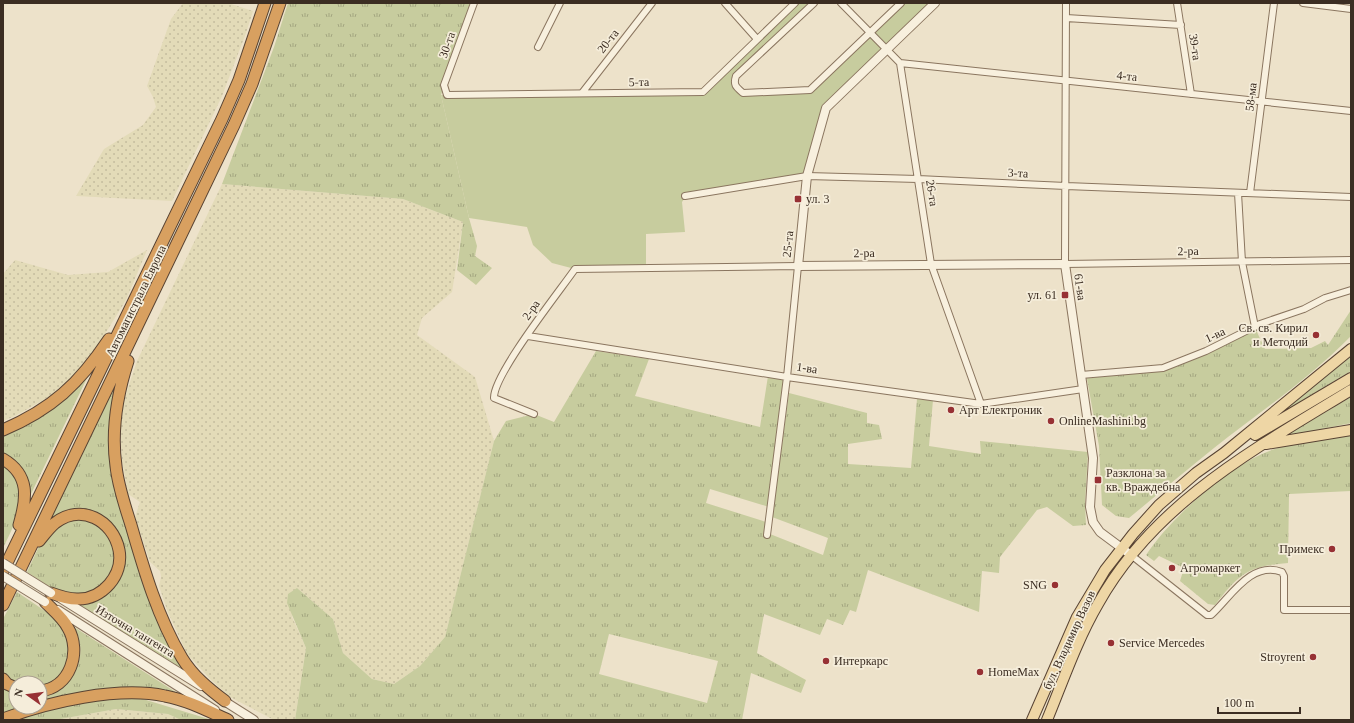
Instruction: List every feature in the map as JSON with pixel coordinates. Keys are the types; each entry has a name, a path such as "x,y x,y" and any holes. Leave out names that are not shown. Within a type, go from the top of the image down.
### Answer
{"highway":[{"name":"Автомагистрала Европа","path":"3,571 222,119 238,80 265,3"},
{"name":"Автомагистрала Европа","path":"3,605 234,125 252,84 280,3"},
{"path":"3,430 24,422 49,407 67,392 94,361 140,290"},
{"path":"154,293 131,348 119,389 114,427 116,466 123,500 141,559 164,619 182,658 191,671 209,689 225,701"},
{"path":"3,459 12,464 19,474 24,488 23,510 12,553"},
{"path":"24,561 55,523 68,516 80,513 93,516 103,521 111,530 119,551 119,563 113,580 106,589 95,596 77,599 48,598"},
{"path":"48,598 68,628 75,650 70,669 65,678 48,689"},
{"path":"3,719 23,712 63,703 110,694 138,692 165,696 190,703 228,720"}],"main road":[{"path":"1224,453 1351,349"},
{"path":"1224,453 1351,378"},
{"name":"бул. Владимир Вазов","path":"1047,720 1097,604 1131,555 1170,512 1218,473 1260,445 1351,390"},
{"path":"1260,445 1351,430"},
{"name":"бул. Владимир Вазов","path":"1032,720 1076,617 1105,570 1122,548 1160,505 1196,473 1224,453"}],"street":[{"name":"30-та","path":"447,95 444,86 474,3"},
{"path":"538,47 560,3"},
{"path":"725,3 757,40"},
{"name":"5-та","path":"447,95 703,92 757,40 787,6 795,3"},
{"path":"814,3 736,76 734,82 736,87 744,93 810,90 901,3"},
{"path":"840,3 900,63"},
{"name":"25-та","path":"767,535 787,377 806,176 826,108 936,3"},
{"name":"61-ва","path":"1066,3 1065,264 1093,458 1090,507 1093,522 1100,532 1131,555"},
{"name":"39-та","path":"1177,3 1191,94"},
{"name":"58-ма","path":"1250,193 1274,3"},
{"path":"1303,3 1351,9"},
{"name":"20-та","path":"582,93 650,4"},
{"path":"1066,18 1181,25"},
{"name":"4-та","path":"900,63 1262,102 1351,110"},
{"name":"26-та","path":"900,63 931,264 981,404"},
{"name":"3-та","path":"686,196 806,176 918,179 1351,197"},
{"path":"1238,193 1242,262 1254,327"},
{"name":"2-ра","path":"534,414 494,398 493,391 504,368 575,269 1351,260"},
{"name":"1-ва","path":"1081,375 1163,368 1206,351 1254,327 1304,309 1325,298 1351,290"},
{"name":"1-ва","path":"528,336 787,377 981,404 1083,389"},
{"path":"1131,555 1207,615 1211,615 1216,611 1231,592 1253,575 1278,570 1282,572 1284,576 1284,610 1351,610"},
{"name":"Източна тангента","path":"3,563 48,598 232,720"},
{"name":"Източна тангента","path":"3,576 48,598 225,701 254,720"}],"shaded area":[{"path":"183,3 228,3 253,11 222,96 172,201 76,196 104,149 143,125 156,107 147,86 171,19"},
{"path":"222,184 403,199 463,222 452,292 422,318 417,335 475,377 494,441 445,637 420,666 394,684 372,679 343,653 333,619 297,588 292,617 306,648 295,720 274,720 230,697 211,680 187,654 167,610 159,586 161,577 160,571 150,562 135,517 140,502 128,494 122,461 120,430 124,400 137,361"},
{"path":"147,250 126,300 89,360 70,379 47,398 3,421 3,274 15,260 68,275 108,272"},
{"path":"116,709 168,714 181,720 55,720"}],"green space":[{"path":"288,3 472,3 441,95 469,218 477,246 475,256 492,268 476,285 457,270 463,222 403,199 222,184 274,47"},
{"path":"795,3 813,3 737,76 734,82 744,93 810,90 901,3 935,3 826,108 807,176 686,196 682,202 685,232 646,234 646,267 575,269 552,263 533,245 527,227 469,218 441,95 703,92"},
{"path":"1351,310 1351,336 1319,366 1214,448 1129,518 1116,516 1102,505 1099,446 1087,379 1088,376 1185,362 1256,330 1265,349 1311,348 1325,341 1328,345"},
{"path":"596,351 649,359 635,396 760,427 768,376 787,377 769,507 710,489 706,503 766,522 770,534 823,555 828,538 772,517 789,393 867,413 867,423 879,425 882,439 848,444 848,464 911,468 917,399 933,400 929,446 981,454 980,441 1088,452 1085,503 1086,525 1073,526 1047,507 1037,510 1000,557 999,573 982,571 979,612 868,570 856,612 850,610 843,625 827,619 820,635 764,614 757,653 806,680 801,693 751,673 742,720 295,720 306,648 287,603 288,594 297,588 333,619 343,653 372,679 394,684 420,666 445,637 494,441 506,421 534,414 554,422","holes":["609,634 718,661 707,703 599,674"]},
{"path":"127,355 111,431 135,550 194,679 66,600 116,583 115,529 84,510 36,541"},
{"path":"1351,355 1351,371 1278,415"},
{"path":"89,374 30,496 3,457 3,432"},
{"path":"1351,397 1351,423 1283,437"},
{"path":"1351,434 1351,491 1289,494 1288,563 1274,564 1254,569 1238,579 1215,605 1208,604 1180,581 1184,568 1159,556 1154,561 1146,555 1156,541 1183,512 1214,484 1230,472 1272,450 1305,442"},
{"path":"3,465 18,483 20,505 13,527 3,548"},
{"path":"85,516 110,534 116,562 104,586 76,597 53,589 27,572 41,542 54,527"},
{"path":"17,592 57,619 72,646 62,678 48,685 48,675 8,675 8,679 3,677 3,619"},
{"path":"74,627 185,698 167,693 48,702 48,695 64,686 75,672 79,663 80,654 78,638"},
{"path":"3,686 8,689 8,712 3,714"},
{"path":"133,696 212,720 181,720 168,714 116,709 55,720 9,720 28,715 48,715 48,710 63,706"}],"place":[{"name":"ул. 3","path":"798,199"},
{"name":"ул. 61","path":"1065,295"},
{"name":"Св. св. Кирил и Методий","path":"1316,335"},
{"name":"Арт Електроник","path":"951,410"},
{"name":"ОnlineMashini.bg","path":"1051,421"},
{"name":"Разклона за кв. Враждебна","path":"1098,480"},
{"name":"Примекс","path":"1332,549"},
{"name":"Агромаркет","path":"1172,568"},
{"name":"SNG","path":"1055,585"},
{"name":"Service Mercedes","path":"1111,643"},
{"name":"Stroyrent","path":"1313,657"},
{"name":"Интеркарс","path":"826,661"},
{"name":"HomeMax","path":"980,672"}]}
